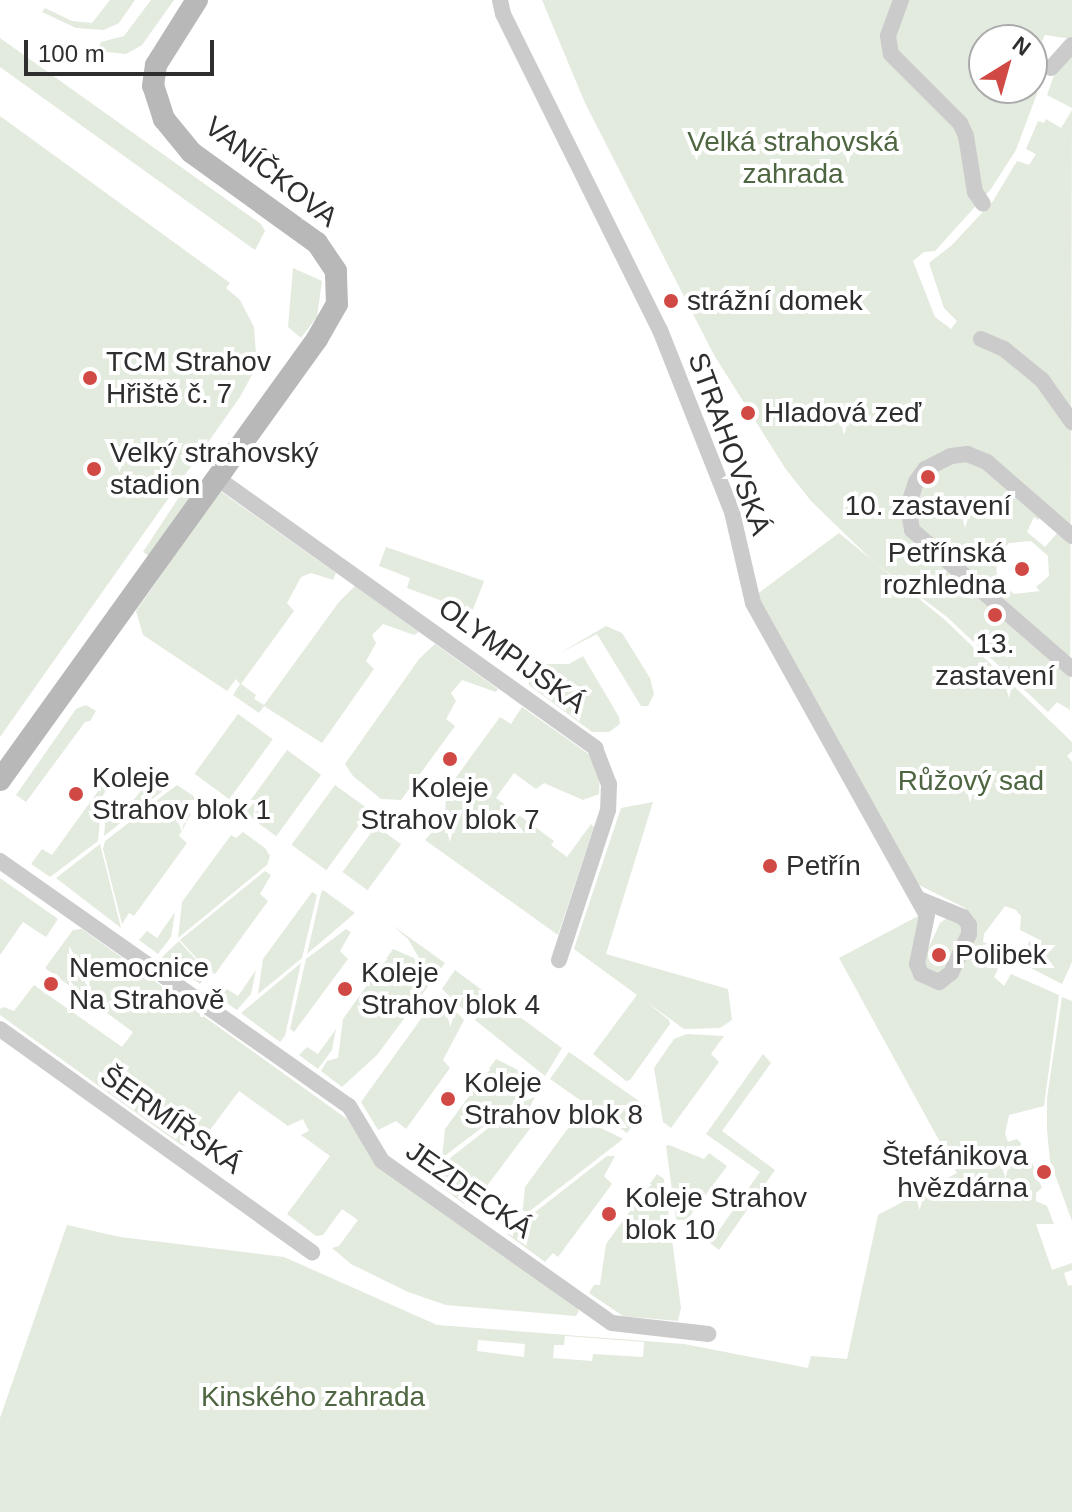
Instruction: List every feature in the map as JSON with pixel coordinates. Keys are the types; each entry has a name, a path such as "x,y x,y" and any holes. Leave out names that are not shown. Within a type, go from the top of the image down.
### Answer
{"main road":[{"name":"VANÍČKOVA","path":"0,780 328,323 337,304 339,288 336,271 317,243 191,152 164,119 153,86 156,65 197,0"}],"street":[{"name":"STRAHOVSKÁ","path":"500,0 503,14 660,330 732,512 753,603 927,915 917,964 921,974 939,982 951,973 969,934 969,925 963,917 919,899"},
{"path":"901,0 888,36 891,54 964,129 975,192 983,204"},
{"path":"1051,68 1072,45"},
{"path":"981,339 1004,349 1056,394 1072,422"},
{"path":"1072,536 987,462 967,454 951,456 925,469 916,482 908,507 912,530 1072,669"},
{"name":"OLYMPIJSKÁ","path":"217,478 595,748 609,784 608,810 559,960"},
{"name":"JEZDECKÁ","path":"0,861 349,1106 382,1161 612,1323 708,1334"},
{"name":"ŠERMÍŘSKÁ","path":"0,1029 312,1252"}],"green space":[{"path":"110,0 135,0 119,23 104,30 76,28 42,12 45,8 72,21 92,23"},
{"path":"151,0 174,0 142,45 126,54 97,51 101,42 124,36"},
{"name":"Velká strahovská zahrada","path":"542,0 1072,0 1072,39 1048,35 1048,24 968,24 968,104 1033,104 1016,150 991,189 935,251 924,252 913,261 935,317 951,329 957,321 944,308 929,263 952,245 993,201 1017,161 1029,165 1036,154 1026,149 1038,121 1044,123 1046,119 1061,128 1072,110 1070,710 1057,702 1048,712 947,617 874,562 811,501 785,468 714,355 585,103","holes":["1042,516 1059,531 1045,547 1027,532 1034,517 1038,520","1031,541 1048,556 1049,576 1036,587 1040,591 1014,594 997,579 996,558 1009,543"]},
{"path":"0,38 261,224 265,231 255,250 0,67"},
{"path":"1072,53 1072,108 1048,96 1057,67"},
{"name":"Velký strahovský stadion","path":"0,116 230,283 226,288 240,300 254,327 256,354 253,373 240,397 0,737"},
{"path":"293,268 322,281 317,317 301,338 288,327"},
{"path":"183,491 192,497 149,556 143,552"},
{"path":"220,491 336,573 333,580 311,573 301,577 287,603 294,611 241,684 256,695 254,699 264,705 339,602 355,586 419,632 414,635 383,624 372,635 376,643 366,661 374,669 322,743 264,706 259,713 233,695 240,684 236,679 227,691 143,635 136,611"},
{"path":"839,533 945,620 1072,742 1072,751 1067,756 1072,762 1072,962 1062,984 1019,962 1023,961 1029,941 1039,946 1042,941 1020,930 1021,916 1016,910 1005,906 984,934 983,942 988,944 983,945 976,959 998,969 994,977 1004,986 1011,974 1059,995 1044,1106 1009,1115 1005,1134 1008,1142 1017,1139 1021,1143 1020,1153 1030,1157 1042,1188 1036,1193 1036,1201 1047,1206 1054,1224 1036,1224 1052,1270 1072,1263 1072,1270 1064,1273 1068,1286 1072,1285 1072,1512 0,1512 0,1418 67,1225 120,1237 284,1257 437,1325 684,1344 808,1368 811,1356 847,1359 878,1215 957,1173 839,958 920,915 912,961 935,987 974,919 965,908 917,884 756,595","holes":["565,1336 644,1342 643,1357 593,1354 592,1361 553,1358 554,1345 564,1345","478,1340 525,1344 524,1357 477,1351"]},
{"path":"386,547 484,581 472,612 407,588 410,578 379,566"},
{"path":"606,626 622,633 650,678 654,694 648,706 641,706 597,634 560,653"},
{"path":"435,644 498,689 496,692 462,680 451,693 456,701 446,719 455,726 401,800 381,799 353,776 345,764 419,659"},
{"path":"583,656 619,717 620,724 609,732 592,732 529,685 528,673 540,664 569,664"},
{"path":"86,705 96,711 90,721 85,722 26,802 16,795 76,709"},
{"path":"522,707 590,755 600,771 599,794 583,800 544,783 536,789 514,773 496,798 554,841 551,845 567,857 591,824 594,827 558,935 425,840 445,818 446,791 500,717 511,724"},
{"path":"238,714 273,739 229,799 195,774"},
{"path":"287,750 321,775 276,836 242,811"},
{"path":"156,772 172,784 135,812 127,808"},
{"path":"109,776 113,779 102,797 98,841 50,877 31,864 42,849 52,855"},
{"path":"177,785 195,797 189,808 136,816"},
{"path":"335,785 370,810 326,870 292,845"},
{"path":"108,799 132,814 104,836 107,802"},
{"path":"653,802 606,954 728,989 732,1020 720,1028 684,1029 644,1000 670,1024 630,1080 626,1081 593,1054 637,995 574,949 621,808"},
{"path":"186,811 191,814 179,836 187,843 134,916 129,913 122,924 103,849 105,841 135,818"},
{"path":"376,826 401,844 368,890 342,872"},
{"path":"243,832 265,848 270,856 267,865 178,938 182,902 231,835 236,838"},
{"path":"100,844 121,928 56,878"},
{"path":"265,871 271,875 260,894 268,901 215,974 209,972 180,940"},
{"path":"0,878 58,919 46,937 23,922 0,955"},
{"path":"323,890 355,913 307,954 321,893"},
{"path":"312,892 317,895 302,958 258,994 263,959"},
{"path":"175,912 171,937 158,954 139,940 147,931 157,938"},
{"path":"947,918 962,925 962,934 946,970 937,975 927,972 924,958 940,923"},
{"path":"392,925 445,963 432,980 408,939"},
{"path":"82,929 347,1119 377,1165 575,1306 579,1311 576,1316 446,1305 408,1292 351,1264 332,1248 339,1246 358,1220 342,1209 323,1235 316,1236 287,1214 330,1156 301,1135 309,1131 303,1119 288,1126 239,1091 207,1134 196,1126 189,1136 200,1146 192,1148 181,1145 0,1015 0,1009 4,1007 14,1011 34,985 122,1047 133,1032 45,968 73,930"},
{"path":"346,929 351,932 340,951 348,959 294,1032 290,1029 306,959"},
{"path":"179,941 208,973 200,984 162,957"},
{"path":"393,949 414,958 429,985 377,1055 342,1087 321,1071 327,1061 338,1058 343,1019"},
{"path":"301,963 285,1036 280,1042 241,1013"},
{"path":"256,970 251,994 237,1010 219,998 227,989 238,996"},
{"path":"455,970 482,990 468,1014 442,989"},
{"path":"490,995 562,1048 545,1076 475,1020"},
{"path":"1062,997 1072,1001 1072,1221 1050,1161 1047,1130 1047,1098"},
{"path":"436,998 448,1003 464,1020 443,1060 450,1068 406,1129 396,1121 378,1130 361,1102"},
{"path":"336,1029 332,1050 318,1069 299,1055 307,1047 318,1054"},
{"path":"687,1034 724,1036 711,1054 719,1062 671,1128 663,1122 654,1068 674,1039"},
{"path":"569,1052 646,1106 627,1133 550,1079"},
{"path":"763,1054 771,1063 722,1131 775,1170 719,1250 710,1243 760,1172 706,1134"},
{"path":"496,1059 542,1082 442,1158 445,1129"},
{"path":"535,1097 524,1118 532,1126 477,1199 473,1197 464,1204 427,1176 522,1102"},
{"path":"577,1116 623,1139 522,1217 525,1187"},
{"path":"666,1146 704,1159 709,1153 727,1166 684,1224 676,1219"},
{"path":"607,1156 615,1156 604,1176 612,1184 558,1257 553,1253 545,1262 507,1234"},
{"path":"657,1174 664,1179 681,1308 678,1321 623,1316 589,1293 594,1285 600,1285 606,1244"}],"place":[{"name":"strážní domek","path":"671,301"},
{"name":"TCM Strahov Hřiště č. 7","path":"90,378"},
{"name":"Hladová zeď","path":"748,413"},
{"name":"Velký strahovský stadion","path":"94,469"},
{"name":"10. zastavení","path":"928,477"},
{"name":"Petřínská rozhledna","path":"1022,569"},
{"name":"13. zastavení","path":"995,615"},
{"name":"Koleje Strahov blok 7","path":"450,759"},
{"name":"Koleje Strahov blok 1","path":"76,794"},
{"name":"Petřín","path":"770,866"},
{"name":"Polibek","path":"939,955"},
{"name":"Nemocnice Na Strahově","path":"51,984"},
{"name":"Koleje Strahov blok 4","path":"345,989"},
{"name":"Koleje Strahov blok 8","path":"448,1099"},
{"name":"Štefánikova hvězdárna","path":"1044,1172"},
{"name":"Koleje Strahov blok 10","path":"609,1214"}],"park label":[{"name":"Růžový sad","path":"971,781"},
{"name":"Kinského zahrada","path":"313,1397"}]}
